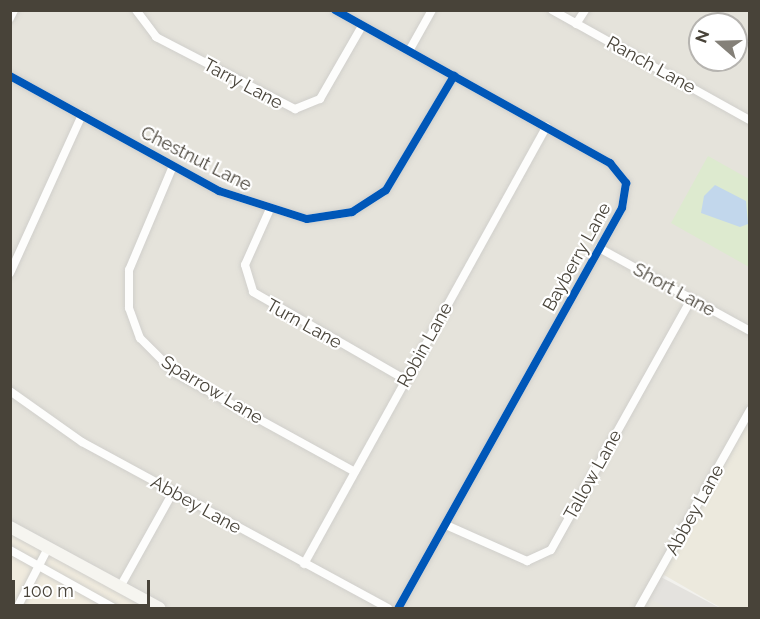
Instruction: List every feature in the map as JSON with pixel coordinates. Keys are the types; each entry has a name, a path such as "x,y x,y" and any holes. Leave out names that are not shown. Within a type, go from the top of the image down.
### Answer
{"main road":[{"path":"10,527 159,609"}],"street":[{"path":"10,18 14,10"},
{"name":"Tarry Lane","path":"136,10 156,37 295,109 321,99 362,26"},
{"name":"Bayberry Lane","path":"335,10 610,163 626,183 622,208 399,609"},
{"path":"409,51 432,10"},
{"name":"Ranch Lane","path":"552,10 750,120"},
{"path":"576,24 585,10"},
{"name":"Chestnut Lane","path":"10,76 219,191 270,209 323,219 374,200 404,167 454,76"},
{"path":"10,273 81,115"},
{"name":"Robin Lane","path":"304,564 546,127"},
{"name":"Sparrow Lane","path":"173,166 129,270 129,308 140,338 176,373 355,472"},
{"name":"Turn Lane","path":"270,209 245,265 253,292 405,380"},
{"name":"Short Lane","path":"599,248 750,331"},
{"name":"Tallow Lane","path":"446,525 526,561 551,550 691,299"},
{"name":"Abbey Lane","path":"10,391 82,442 388,609"},
{"name":"Abbey Lane","path":"639,609 750,410"},
{"path":"120,587 172,492"},
{"path":"17,609 48,548"},
{"path":"10,550 114,609"}],"shaded area":[{"path":"11,11 749,11 749,424 652,595 675,608 169,608 11,521"},
{"path":"749,410 749,608 721,608 659,572"},
{"path":"11,531 152,608 11,608"},
{"path":"659,576 720,608 668,608 648,598"}],"green space":[{"path":"708,156 749,179 749,267 671,223"}],"water":[{"path":"715,185 746,201 748,224 740,227 701,213 704,196"}],"cycle path":[{"path":"335,10 610,163 626,183 622,208 398,608"},
{"path":"10,76 219,191 307,219 352,212 386,190 454,76"}]}
